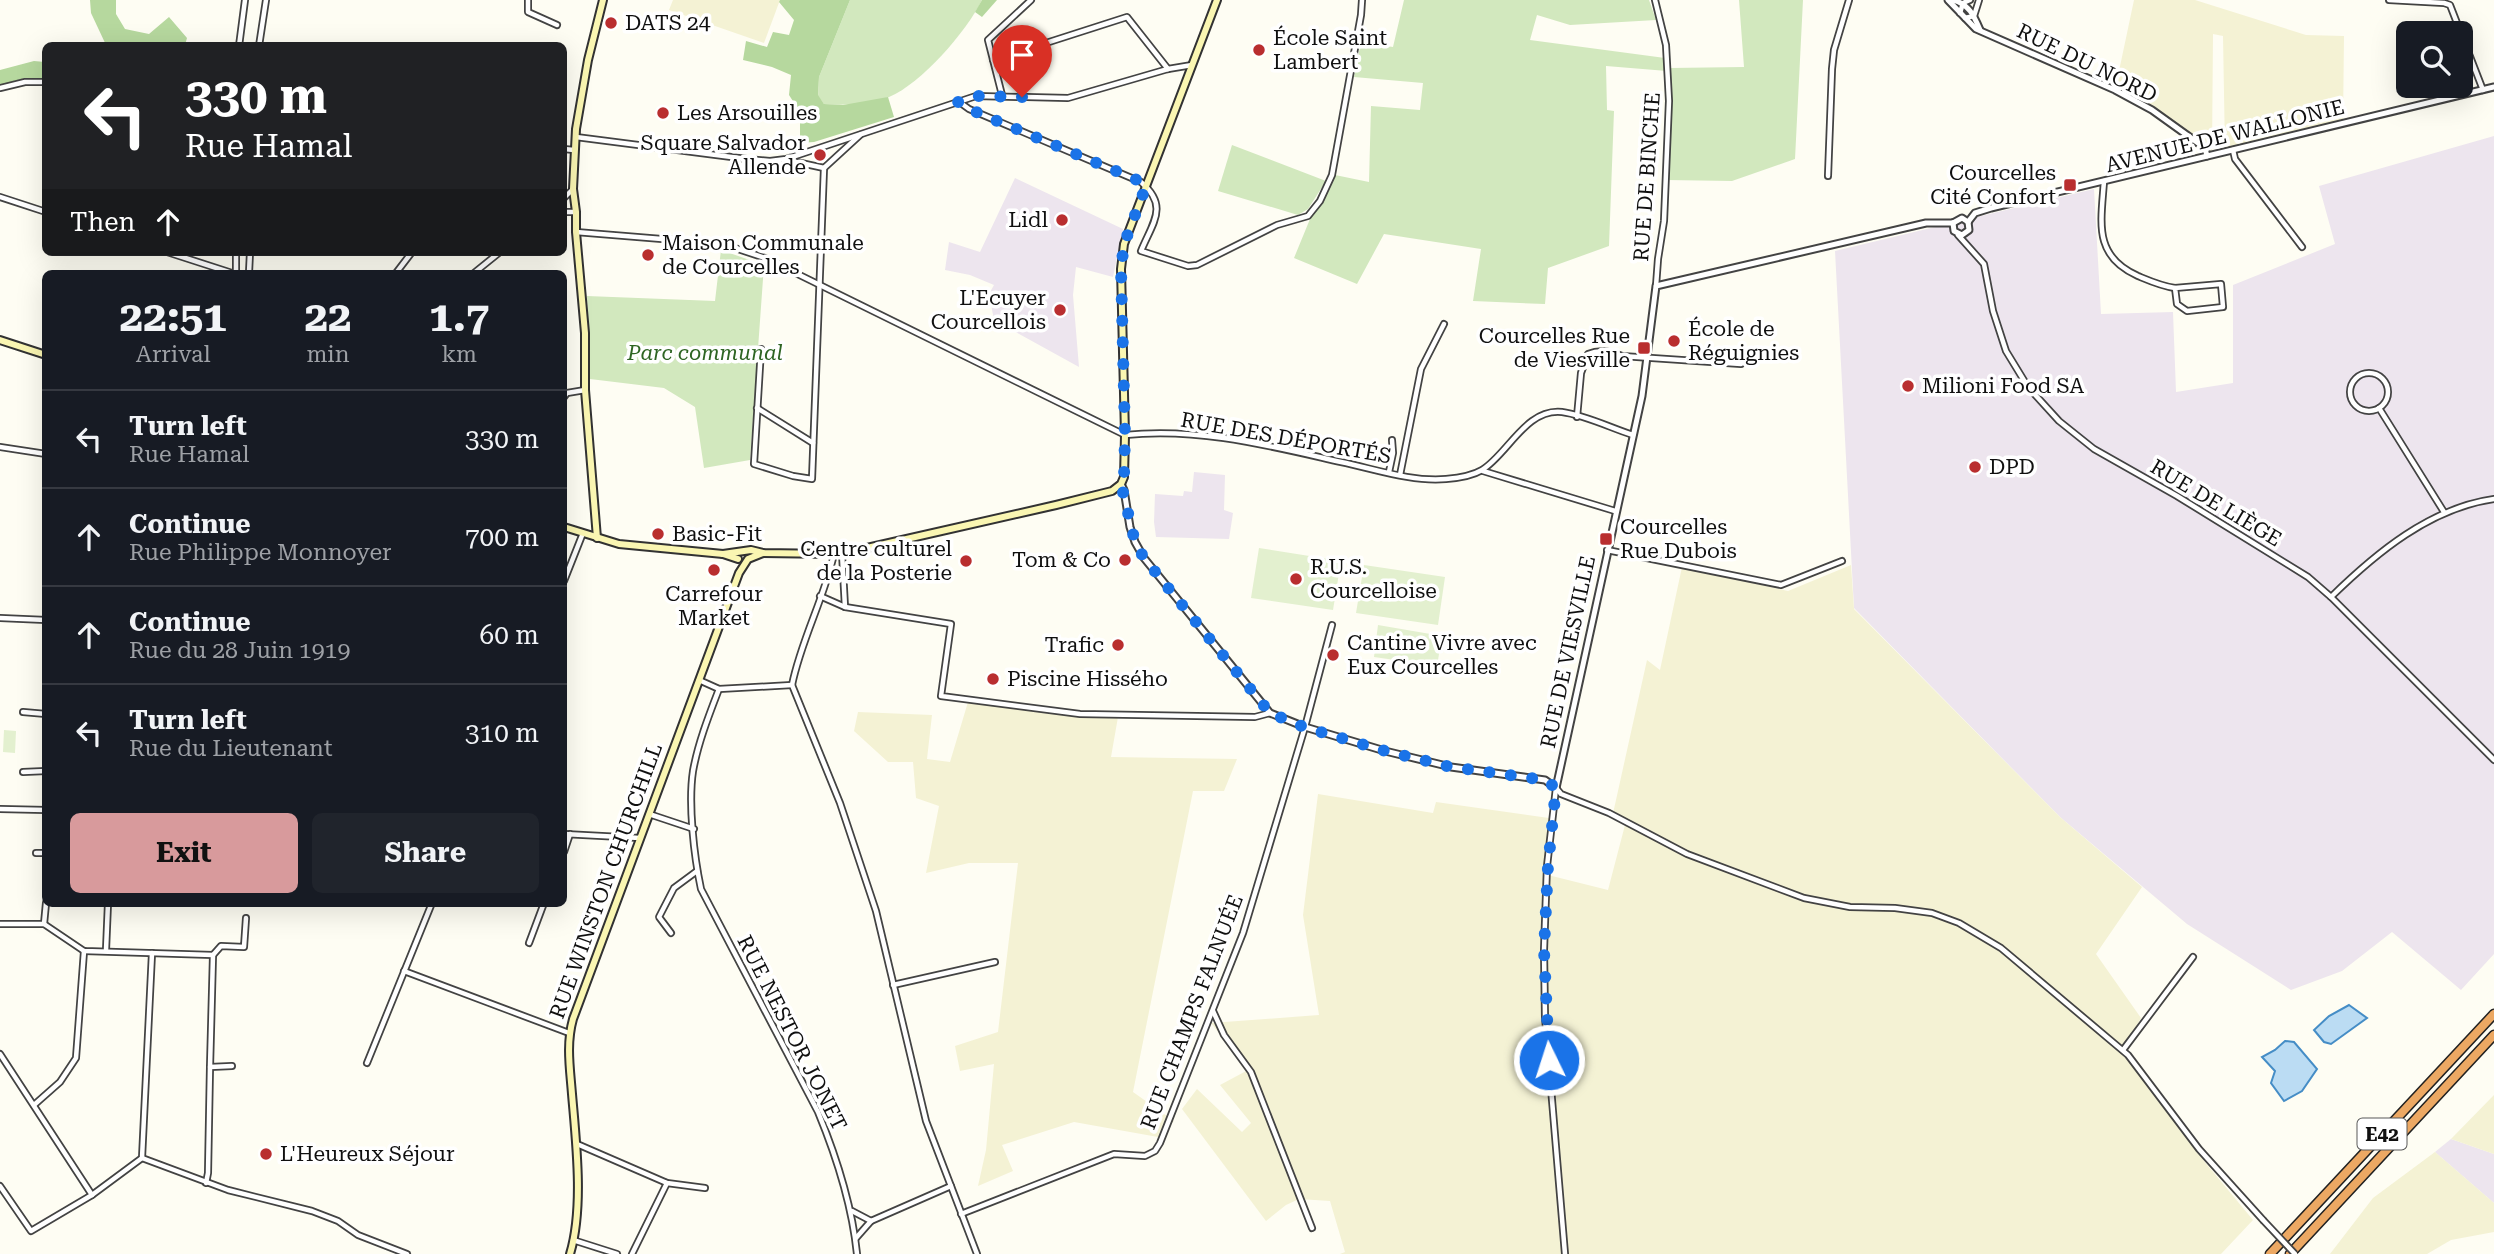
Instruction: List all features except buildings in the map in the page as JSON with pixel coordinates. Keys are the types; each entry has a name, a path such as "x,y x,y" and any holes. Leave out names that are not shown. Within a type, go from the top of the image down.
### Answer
{"highway":[{"name":"E42","path":"2270,1254 2494,1014"},
{"name":"E42","path":"2292,1254 2494,1035"}],"main road":[{"path":"597,538 573,189 575,137 588,60 603,0"},
{"path":"567,528 619,544 723,554 730,552 742,558 751,550 763,553 834,554 1056,505 1112,491 1121,484 1124,477 1125,435 1121,269 1124,244 1217,0"},
{"path":"0,340 42,354"},
{"name":"RUE WINSTON CHURCHILL","path":"570,1254 577,1198 577,1144 569,1032 698,680 739,573 744,567 742,558"}],"street":[{"path":"240,42 245,0"},
{"path":"260,42 266,0"},
{"path":"528,0 528,12 557,26"},
{"path":"1002,95 988,40 1031,0"},
{"path":"958,102 1142,182 1157,199 1158,209 1141,251 1188,266 1197,265 1277,225 1308,216 1320,201 1332,175 1362,0"},
{"name":"RUE DE BINCHE","path":"1633,435 1647,357 1664,221 1669,101 1666,45 1655,0"},
{"path":"1828,176 1833,60 1849,0"},
{"name":"RUE DU NORD","path":"1951,0 1963,3"},
{"name":"RUE DU NORD","path":"1951,0 1962,15 1980,30 2115,90 2152,110 2205,148 2207,156"},
{"path":"1963,3 1970,0"},
{"path":"1974,16 1979,0"},
{"path":"2389,0 2450,5 2483,90"},
{"path":"1963,3 1962,15 1974,16"},
{"path":"1963,3 1974,16 1980,30"},
{"path":"993,60 1127,18 1168,69"},
{"path":"575,137 770,161 786,159 976,96 1068,98 1168,69 1192,65"},
{"path":"0,88 26,82 42,82"},
{"name":"AVENUE DE WALLONIE","path":"1968,222 1975,213 1991,208 2494,87"},
{"path":"761,348 754,464 813,479 824,168 862,134"},
{"path":"567,149 575,150"},
{"path":"2233,150 2235,159 2302,247"},
{"path":"786,159 824,168"},
{"path":"2104,181 2101,223 2103,243 2109,254 2128,271 2175,288 2221,284 2222,307 2188,311 2180,309 2176,304 2175,288"},
{"path":"567,195 573,189"},
{"path":"0,197 42,211"},
{"path":"567,212 576,212"},
{"path":"1656,286 1926,223 1953,223 1959,218 1968,222 1967,232 1957,234 1953,223"},
{"path":"576,232 723,244 765,258 1125,435"},
{"name":"RUE DE LIÈGE","path":"1967,232 1969,246"},
{"name":"RUE DE LIÈGE","path":"1957,234 1984,264 1993,311 2006,351 2028,387 2059,421 2094,449 2177,496 2302,573 2331,597 2494,760"},
{"path":"180,256 224,270"},
{"path":"398,270 409,256"},
{"path":"478,270 495,256"},
{"name":"RUE DES DÉPORTÉS","path":"1400,475 1421,369 1444,324"},
{"path":"1577,417 1580,373 1588,354 1596,351 1611,351 1622,356 1741,364"},
{"path":"2373,373 2386,383 2387,398 2379,408 2364,410 2352,400 2352,383 2361,374 2373,373"},
{"path":"567,393 585,390"},
{"path":"757,408 814,443"},
{"path":"2379,408 2444,512"},
{"path":"1615,511 1482,471 1529,424 1546,413 1561,412 1633,435"},
{"name":"RUE DES DÉPORTÉS","path":"1125,435 1145,432 1195,433 1304,453 1400,475 1446,479 1482,471"},
{"name":"RUE DE VIESVILLE","path":"1565,1254 1545,1017 1547,880 1556,788 1633,435"},
{"path":"1389,472 1393,453 1392,440"},
{"path":"0,447 42,453"},
{"path":"1121,484 1132,535 1144,558 1270,713 1304,727 1385,751 1451,767 1545,780 1561,794 1609,813 1687,854 1804,898 1850,907 1915,909 1959,923 2001,948 2123,1050 2199,1149 2292,1254"},
{"path":"2331,597 2385,548 2444,512 2494,499"},
{"path":"567,573 583,533"},
{"path":"1606,550 1781,585 1842,561"},
{"path":"842,553 845,607"},
{"path":"834,554 804,638 792,685 840,803 876,911 926,1121 977,1254"},
{"path":"820,596 845,607 951,624 941,696 1080,714 1255,717 1270,713"},
{"path":"0,618 42,620"},
{"name":"RUE CHAMPS FALNUÉE","path":"961,1213 1114,1154 1145,1156 1154,1151 1160,1143 1242,933 1332,625"},
{"path":"698,680 719,689 792,685"},
{"name":"RUE NESTOR JONET","path":"719,689 693,770 691,791 697,871 701,889 818,1112 852,1211 856,1254"},
{"path":"23,712 42,714"},
{"path":"23,772 42,771"},
{"path":"3,809 42,810"},
{"path":"649,814 694,829"},
{"path":"567,843 570,834 640,838"},
{"path":"36,853 42,853"},
{"path":"671,933 659,917 674,888 697,871"},
{"path":"44,924 46,907"},
{"path":"106,950 108,907"},
{"path":"367,1063 430,907"},
{"path":"529,943 542,907"},
{"path":"206,1182 213,955 222,946 244,947 246,918"},
{"path":"0,924 44,924 84,951 213,955"},
{"path":"34,1105 60,1082 76,1058 84,951"},
{"path":"142,1158 152,953"},
{"path":"2123,1050 2193,957"},
{"path":"893,985 995,962"},
{"path":"404,971 569,1032"},
{"path":"1213,1011 1224,1035 1251,1072 1312,1228"},
{"path":"0,1055 92,1195"},
{"path":"210,1067 232,1066"},
{"path":"577,1144 667,1183 705,1188"},
{"path":"142,1158 206,1182 312,1210 338,1221 358,1235 407,1254"},
{"path":"0,1186 31,1231 92,1195 142,1158"},
{"path":"632,1254 667,1183"},
{"path":"855,1238 871,1221 951,1186"},
{"path":"852,1211 871,1221"},
{"path":"573,1240 617,1254"}],"shaded area":[{"path":"673,0 780,0 764,43 669,10"},
{"path":"2134,0 2195,0 2306,35 2344,36 2343,123 2225,151 2223,36 2213,34 2212,154 2152,110 2115,90"},
{"path":"2494,136 2494,954 2461,990 2392,932 2342,971 2291,990 2187,924 2060,817 1854,608 1835,251 2094,189 2101,314 2173,312 2176,392 2233,383 2233,285 2335,244 2319,186"},
{"path":"1015,178 1123,229 1113,277 1076,267 1073,295 1079,367 994,320 989,294 994,285 970,275 945,270 949,242 980,252"},
{"path":"1194,472 1225,475 1224,510 1233,513 1229,539 1156,537 1155,494 1183,496 1184,491 1192,492"},
{"path":"1851,565 1854,609 2060,817 2142,887 2096,954 2141,1018 2123,1050 2204,1161 2253,1220 2221,1254 1340,1254 1345,1252 1330,1201 1299,1199 1286,1205 1266,1221 1182,1109 1197,1089 1242,1132 1251,1123 1220,1085 1248,1070 1211,1023 1319,1015 1303,915 1318,794 1433,813 1436,802 1549,818 1544,874 1608,890 1625,825 1612,818 1647,660 1660,670 1682,567 1788,591"},
{"path":"968,702 1078,716 1118,717 1111,757 1237,759 1224,791 1193,791 1133,1092 1174,1121 1158,1137 1074,1122 1002,1145 1013,1171 978,1186 986,1150 994,1064 960,1071 955,1046 998,1032 1018,863 969,863 926,873 939,806 916,798 913,762 888,762 854,731 858,712 932,715 927,759 950,762"},
{"path":"2494,1095 2494,1154 2451,1139"},
{"path":"2451,1139 2494,1154 2494,1203 2435,1152"},
{"path":"2435,1152 2494,1203 2494,1232 2451,1240 2427,1254 2330,1254 2373,1198"}],"green space":[{"path":"90,0 116,0 116,14 125,29 149,34 169,17 187,38 186,42 105,42 91,13"},
{"path":"780,0 850,0 819,77 818,95 824,104 843,105 888,97 894,117 814,142 800,143 800,112 789,95 791,75 743,60 746,41 767,47 773,32 789,35 794,20"},
{"path":"850,0 982,0 965,27 942,55 902,90 889,97 865,103 824,104 818,96 819,77"},
{"path":"982,0 997,0 982,17 975,12"},
{"path":"1404,0 1649,0 1656,20 1570,25 1537,15 1530,40 1665,58 1667,71 1606,66 1607,110 1614,111 1609,246 1548,268 1545,304 1473,301 1481,249 1384,234 1357,284 1294,258 1310,219 1335,175 1369,182 1371,106 1420,110 1423,83 1354,77 1361,42 1393,47"},
{"path":"1739,0 1803,0 1795,159 1732,181 1666,180 1672,94 1670,68 1744,67"},
{"path":"34,61 42,62 42,79 26,78 0,85 0,70"},
{"path":"1232,145 1326,181 1308,209 1298,215 1218,191"},
{"name":"Parc communal","path":"721,250 764,265 750,460 704,468 695,407 664,388 590,379 587,296 715,301"},
{"name":"R.U.S. Courcelloise","path":"1259,548 1341,561 1333,610 1251,598"},
{"name":"R.U.S. Courcelloise","path":"1364,565 1445,577 1438,625 1356,613"},
{"path":"1378,625 1442,636 1437,666 1374,657"},
{"path":"4,730 16,731 15,753 3,752"}],"water":[{"path":"2349,1005 2367,1018 2331,1044 2324,1042 2314,1030 2329,1016"},
{"path":"2285,1041 2294,1042 2317,1069 2302,1091 2284,1101 2271,1083 2275,1071 2262,1057"}],"place":[{"name":"DATS 24","path":"611,23"},
{"name":"École Saint Lambert","path":"1259,50"},
{"name":"Les Arsouilles","path":"663,113"},
{"name":"Square Salvador Allende","path":"820,155"},
{"name":"Courcelles Cité Confort","path":"2070,185"},
{"name":"Lidl","path":"1062,220"},
{"name":"Maison Communale de Courcelles","path":"648,255"},
{"name":"L'Ecuyer Courcellois","path":"1060,310"},
{"name":"École de Réguignies","path":"1674,341"},
{"name":"Courcelles Rue de Viesville","path":"1644,348"},
{"name":"Milioni Food SA","path":"1908,386"},
{"name":"DPD","path":"1975,467"},
{"name":"Basic-Fit","path":"658,534"},
{"name":"Courcelles Rue Dubois","path":"1606,539"},
{"name":"Tom & Co","path":"1125,560"},
{"name":"Centre culturel de la Posterie","path":"966,561"},
{"name":"Carrefour Market","path":"714,570"},
{"name":"R.U.S. Courcelloise","path":"1296,579"},
{"name":"Trafic","path":"1118,645"},
{"name":"Cantine Vivre avec Eux Courcelles","path":"1333,655"},
{"name":"Piscine Hissého","path":"993,679"},
{"name":"L'Heureux Séjour","path":"266,1154"}],"route":[{"path":"1022,97 976,96 958,102 1146,186 1124,244 1121,269 1125,435 1124,477 1121,484 1130,527 1144,558 1259,702 1280,719 1385,751 1451,767 1545,780 1556,788 1548,866 1544,950 1549,1060"}]}
